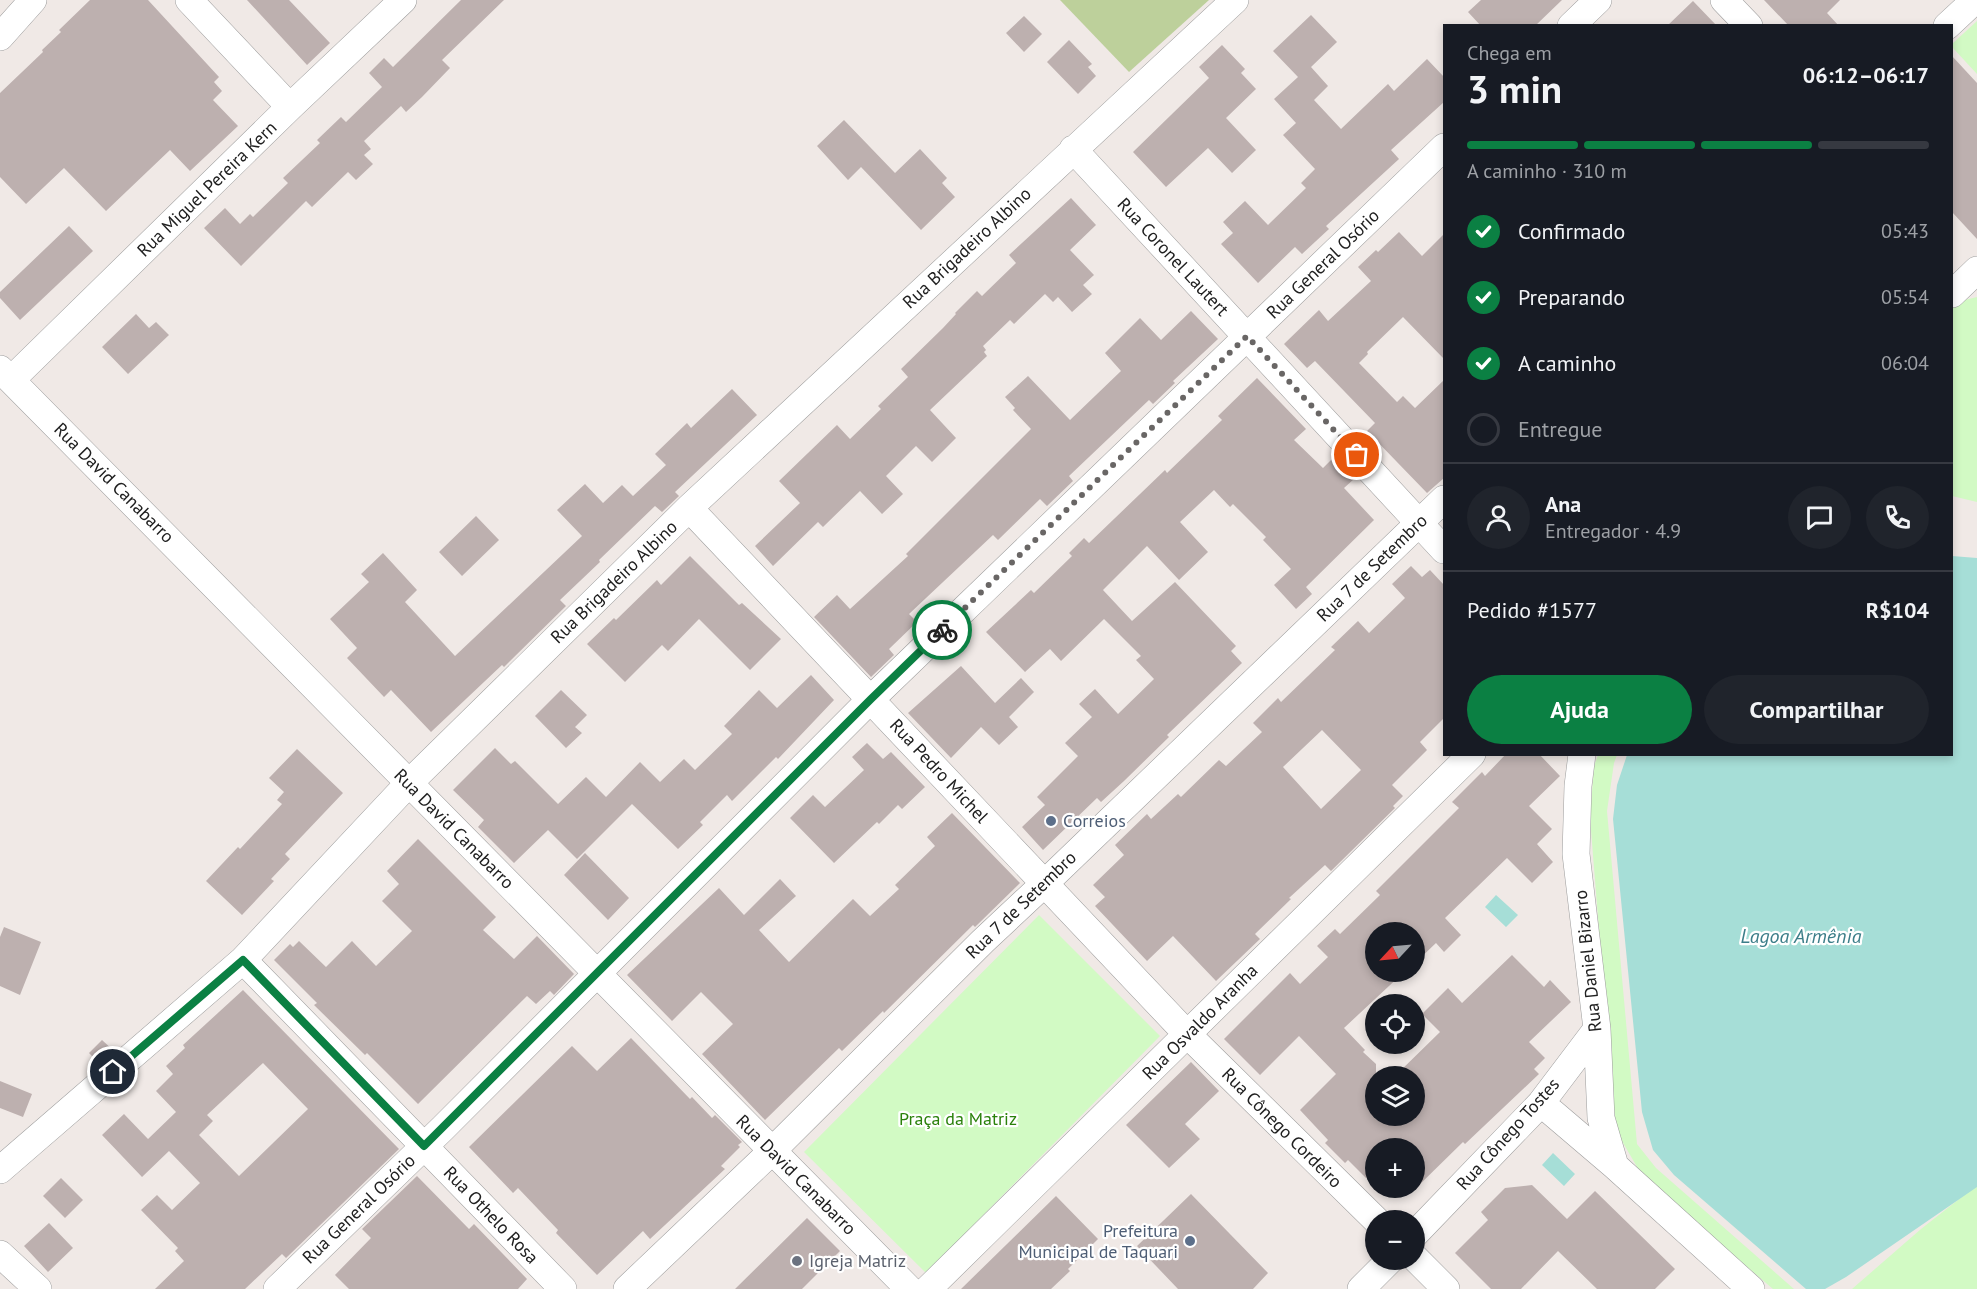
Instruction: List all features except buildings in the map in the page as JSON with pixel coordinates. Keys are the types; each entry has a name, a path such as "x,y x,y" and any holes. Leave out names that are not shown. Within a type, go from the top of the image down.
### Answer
{"street":[{"path":"0,37 33,0"},
{"path":"189,0 290,107"},
{"name":"Rua Miguel Pereira Kern","path":"6,374 403,0"},
{"name":"Rua Brigadeiro Albino","path":"0,1170 243,960 409,783 689,508 1073,148 1235,0"},
{"path":"1573,24 1598,0"},
{"path":"1724,0 1747,24"},
{"path":"1949,24 1975,0"},
{"name":"Rua Coronel Lautert","path":"1073,148 1443,549"},
{"name":"Rua General Osório","path":"277,1289 424,1146 871,699 1443,148"},
{"path":"1953,293 1977,270"},
{"name":"Rua David Canabarro","path":"6,374 909,1289"},
{"name":"Rua 7 de Setembro","path":"627,1289 772,1150 983,941 1443,500"},
{"name":"Rua Pedro Michel","path":"689,508 1187,1034"},
{"name":"Rua Osvaldo Aranha","path":"928,1289 1470,756"},
{"name":"Rua Daniel Bizarro","path":"1582,756 1578,786 1576,854 1597,1029 1601,1118 1615,1166"},
{"name":"Rua Othelo Rosa","path":"243,960 563,1289"},
{"name":"Rua Cônego Tostes","path":"1425,1224 1541,1103 1597,1029"},
{"name":"Rua Cônego Cordeiro","path":"1187,1034 1366,1210"},
{"path":"1541,1103 1615,1166 1751,1289"},
{"path":"0,1254 38,1289"},
{"path":"1425,1268 1446,1289"},
{"path":"1361,1289 1380,1270"}],"green space":[{"path":"1060,0 1209,0 1129,72"},
{"path":"1977,21 1977,74 1953,48 1953,43"},
{"path":"1977,297 1977,502 1953,496 1953,305 1956,302"},
{"path":"1598,756 1617,756 1607,811 1637,1144 1656,1168 1794,1289 1773,1289 1644,1179 1615,1129 1590,818 1594,766"},
{"name":"Praça da Matriz","path":"1039,915 1160,1036 926,1273 804,1152"},
{"path":"1977,1185 1977,1289 1852,1289 1921,1229"}],"water":[{"name":"Lagoa Armênia","path":"1953,523 1977,528 1977,1187 1825,1289 1806,1289 1674,1175 1653,1150 1642,1112 1613,819 1617,785 1627,756 1953,756"},
{"path":"1496,895 1518,915 1506,927 1485,907"},
{"path":"1553,1153 1575,1174 1564,1186 1542,1165"}],"pier":[{"path":"1953,520 1977,525 1977,558 1953,556"}],"way so far":[{"path":"942,630 1247,336 1357,455"}],"place":[{"name":"Correios","path":"1051,821"},
{"name":"Prefeitura Municipal de Taquari","path":"1190,1241"},
{"name":"Igreja Matriz","path":"797,1261"}],"route":[{"path":"113,1072 243,960 424,1146 942,630"}]}
